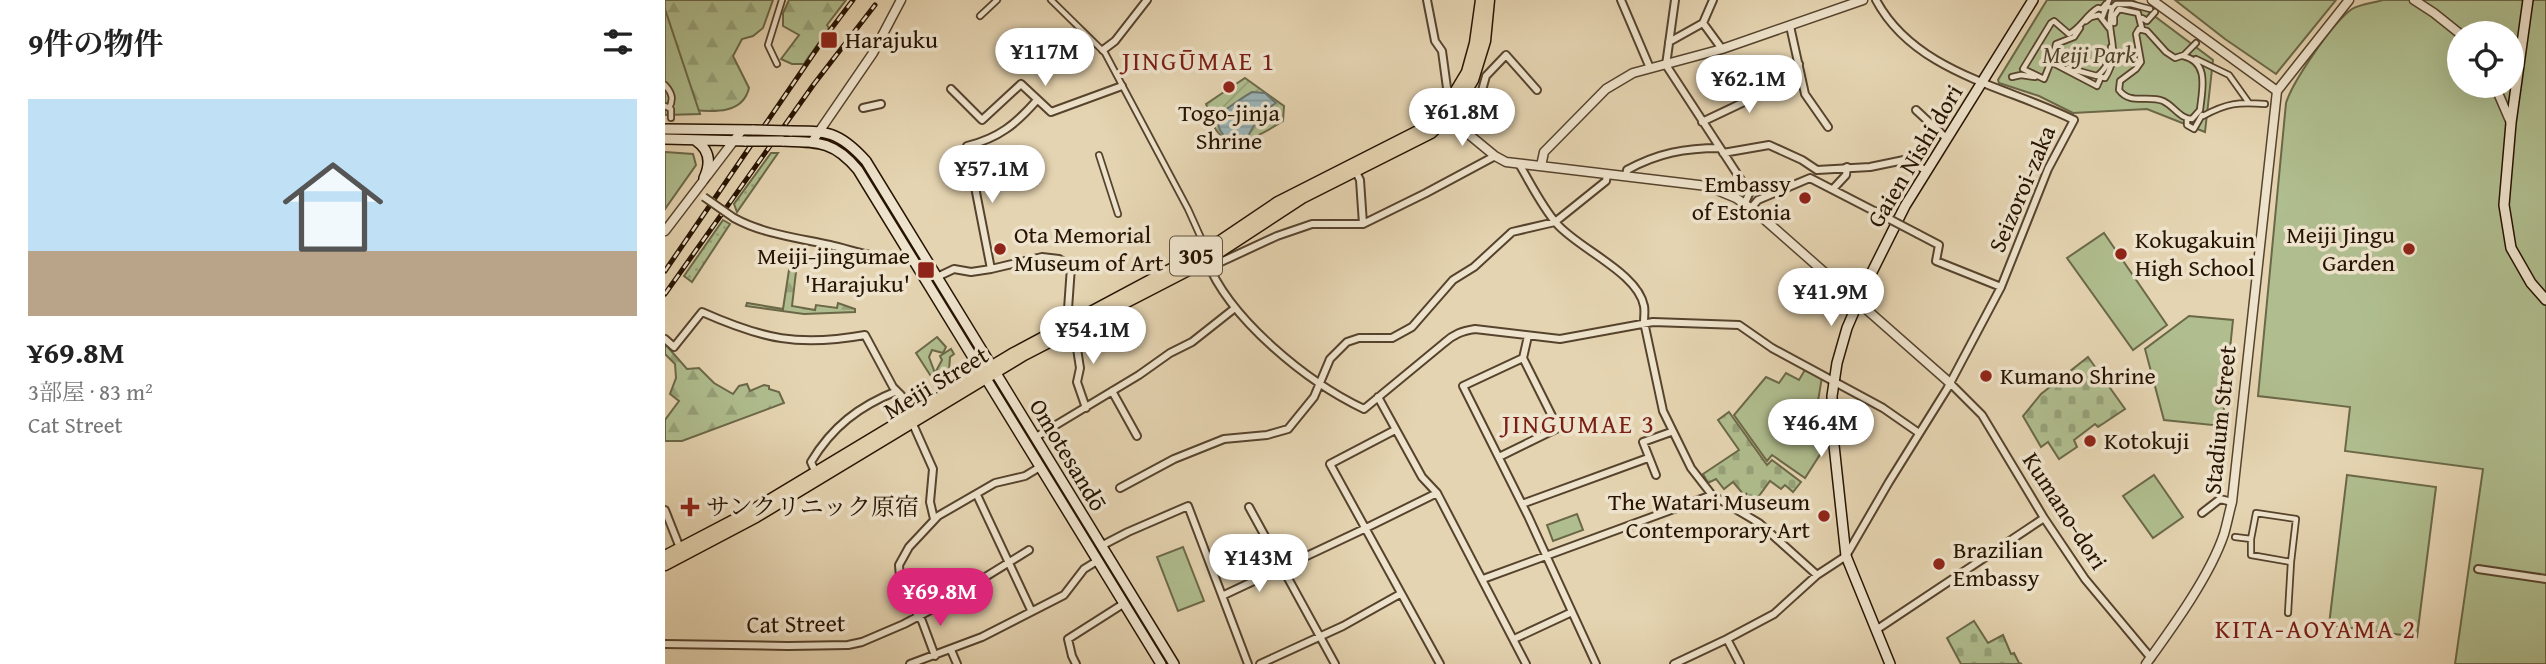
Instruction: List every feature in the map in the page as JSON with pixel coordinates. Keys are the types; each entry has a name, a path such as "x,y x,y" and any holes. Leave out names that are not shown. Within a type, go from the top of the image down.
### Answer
{"main road":[{"name":"305","path":"1446,115 1471,61 1481,0"},
{"name":"Meiji Street","path":"665,565 756,517 910,419 1070,326 1207,259 1302,198 1422,139 1466,93 1485,41 1489,0"},
{"name":"Gaien Nishi dori","path":"1890,664 1846,556 1833,436 1833,381 1841,345 1857,303 1886,243 1926,170 2033,0"},
{"path":"2528,0 2511,123 2504,205 2511,248 2531,283 2546,300"},
{"name":"Meiji Street","path":"1207,259 1278,202 1407,138 1446,115"},
{"name":"Omotesandō","path":"665,129 820,131 843,138 866,161 937,277 1040,467 1161,664"},
{"name":"Omotesandō","path":"665,139 812,142 832,147 853,164 911,256 1036,437 1174,664"},
{"path":"694,140 708,156 708,169 704,178"},
{"name":"Meiji Street","path":"665,556 753,510 815,471 910,419"}],"street":[{"path":"777,64 768,45 782,0"},
{"path":"812,142 873,53 901,0"},
{"path":"981,16 997,0"},
{"path":"1051,0 1103,50 1188,209 1207,259 1235,308 1279,352 1319,383 1364,409 1456,333 1475,329 1560,340 1644,322 1739,325 1772,348 1883,408 1919,433"},
{"path":"1103,50 1115,41 1147,0"},
{"path":"1427,0 1435,41 1442,51 1447,88 1453,97"},
{"path":"1621,0 1650,68"},
{"path":"1675,0 1665,65 1747,189 1748,206"},
{"path":"1669,42 1703,23 1713,0"},
{"path":"1541,166 1543,152 1606,89 1633,73 1722,50 1863,0"},
{"path":"1876,0 1884,16 1900,34 1954,70 1982,82"},
{"path":"2041,78 2025,71 2024,67 2051,23 2054,21 2069,34 2098,8 2102,9 2109,4 2131,4 2153,7 2277,91 2349,0"},
{"path":"2414,0 2447,22"},
{"path":"2424,0 2447,22"},
{"path":"2102,18 2109,4"},
{"path":"2012,77 2021,75 2044,79 2050,64 2053,63 2097,86 2101,77 2105,78 2110,69 2114,55 2109,4"},
{"path":"2140,20 2142,18 2147,21 2153,7"},
{"path":"2053,58 2068,68 2097,76 2110,61 2111,25 2114,16 2119,9 2138,13 2140,29 2136,34 2141,62 2120,81 2119,90 2122,95 2130,99 2162,101 2187,119 2222,106 2265,104"},
{"path":"2041,78 2053,58 2056,44 2074,37 2083,23 2099,15 2111,25"},
{"path":"1703,23 1722,50"},
{"path":"2134,24 2147,31 2171,57 2192,58 2229,75 2249,103"},
{"path":"1790,26 1805,94 1828,127"},
{"path":"2061,27 2064,39"},
{"path":"2183,56 2196,43"},
{"path":"1463,131 1476,113 1486,76 1506,55 1537,90"},
{"path":"2187,119 2187,125 2194,129 2201,114 2203,93 2200,65 2192,58"},
{"path":"1702,122 1742,103 1777,76 1799,64"},
{"name":"Seizoroi-zaka","path":"1846,556 1950,383 2001,287 2047,169 2074,120 2029,99 1982,82"},
{"path":"951,89 982,120 1021,83 1052,112 1122,86"},
{"path":"665,85 672,95 673,102 667,107 671,109 671,118"},
{"name":"Stadium Street","path":"2149,661 2214,556 2224,535 2232,502 2277,91"},
{"path":"2500,98 2511,123"},
{"path":"991,269 967,146 996,136 1037,100"},
{"path":"863,108 881,104"},
{"path":"1916,110 1946,138"},
{"path":"1446,115 1463,131 1506,162 1707,186 1720,190 1748,206 1950,383"},
{"path":"665,231 742,131"},
{"path":"1626,176 1627,170 1671,151 1722,150 1769,145 1817,170 1870,167 1904,160 1926,170"},
{"path":"1099,155 1118,214"},
{"path":"1207,259 1241,253 1312,224 1363,224 1495,156"},
{"path":"1519,164 1555,222 1578,244 1633,285 1644,303 1644,322 1658,392 1671,432 1691,468 1712,495 1759,523 1817,575"},
{"path":"1833,189 1846,175 1847,167"},
{"path":"1356,172 1360,180 1363,224"},
{"path":"1120,488 1174,458 1224,439 1267,435 1288,429 1314,397 1330,359 1347,342 1359,338 1392,338 1412,327 1453,280 1474,267 1511,232 1555,222 1606,181 1607,174"},
{"path":"1748,206 1810,178 1939,245 1936,261 2001,287"},
{"path":"695,190 734,218 788,237 884,259 911,256"},
{"path":"937,277 954,270 971,272 1042,257 1059,259 1071,267 1070,326 1080,368 1077,382 1086,408"},
{"path":"1036,437 1192,342 1235,308"},
{"path":"665,339 674,347 702,312 741,330 782,339 821,340 865,335 897,391 933,469 930,502 934,519"},
{"path":"1499,457 1558,428 1523,358 1528,336"},
{"path":"1523,358 1463,386 1547,556 1596,664"},
{"name":"Kumano-dori","path":"1950,383 1982,415 2044,519 2085,579 2149,661"},
{"path":"815,471 811,462 841,423 871,402 897,391"},
{"path":"1112,391 1137,436"},
{"path":"1378,397 1422,477 1437,493 1527,664"},
{"path":"1395,430 1330,464 1440,664"},
{"path":"1656,475 1643,442 1671,432"},
{"path":"1522,504 1648,458"},
{"path":"935,656 922,621 903,587 899,565 911,543 934,519 995,483 1025,476 1040,467"},
{"path":"1224,595 1437,493"},
{"path":"977,495 1031,610"},
{"path":"1483,579 1712,495"},
{"path":"2202,513 2220,499 2232,502"},
{"path":"1101,546 1188,506 1248,664"},
{"path":"1249,507 1335,664"},
{"path":"665,510 680,548"},
{"path":"2288,613 2296,519 2256,513 2251,555 2291,562"},
{"path":"1876,630 2044,519"},
{"path":"2235,537 2251,539"},
{"name":"Cat Street","path":"665,644 848,645 866,640 919,616 1029,550"},
{"path":"1674,664 1774,614 1817,575 1846,556"},
{"path":"910,664 982,637 1064,595 1084,569 1097,561"},
{"path":"2478,569 2546,579"},
{"path":"1260,664 1321,637 1401,594"},
{"path":"1076,664 1068,639 1123,604"},
{"path":"1514,639 1572,612"},
{"path":"1727,639 1740,664"},
{"path":"951,650 957,664"}],"green space":[{"path":"665,0 773,0 763,28 753,36 742,39 733,56 749,88 741,103 718,111 693,110 665,58"},
{"path":"789,0 846,0 827,25 829,28 804,64 792,64 781,59 799,35 783,26 783,13"},
{"name":"Meiji Park","path":"2047,0 2133,0 2213,60 2205,132 2147,109 2073,113 2039,96 1999,83 1998,80"},
{"path":"2175,0 2336,0 2276,74"},
{"name":"Meiji Jingu Garden","path":"2383,0 2546,0 2546,664 2455,664 2483,469 2345,451 2350,407 2258,396 2286,103 2297,81 2335,26 2352,9"},
{"path":"665,9 700,114 665,115"},
{"path":"1245,78 1284,106 1283,121 1249,139 1231,140 1216,130 1206,104"},
{"path":"665,152 693,154 696,165 665,209"},
{"path":"771,153 778,153 737,212 734,204"},
{"path":"723,220 730,224 692,282 684,276"},
{"path":"2104,233 2167,325 2133,350 2067,258"},
{"path":"789,270 796,272 792,306 815,310 816,305 837,308 838,303 855,309 855,312 804,314 746,306 747,303 783,309"},
{"path":"2189,316 2233,320 2222,426 2164,420 2145,349"},
{"path":"937,337 946,347 943,353 932,350 929,357 935,373 942,360 940,356 951,349 954,354 950,357 949,371 938,378 935,375 934,381 916,353"},
{"path":"665,344 687,369 699,368 714,383 733,394 739,386 747,384 750,391 764,385 779,392 784,403 682,441 665,441 665,420 679,401 670,394 676,378 675,364 665,354"},
{"path":"2088,357 2125,409 2098,427 2095,424 2074,440 2077,447 2059,459 2048,442 2041,447 2023,416 2041,394"},
{"path":"1806,368 1822,377 1818,401 1821,453 1805,478 1772,455 1767,461 1734,415 1766,377 1779,383 1786,373 1799,380"},
{"path":"1729,412 1767,465 1772,460 1801,482 1793,492 1785,485 1781,489 1770,481 1748,511 1738,504 1747,493 1744,495 1733,482 1724,489 1716,479 1708,483 1703,474 1739,450 1718,420"},
{"path":"2154,475 2183,517 2153,538 2123,496"},
{"path":"2347,475 2436,487 2417,637 2329,625"},
{"path":"1577,514 1583,530 1553,541 1547,525"},
{"path":"1183,547 1204,601 1178,611 1157,557"},
{"path":"1974,621 1988,643 2003,635 2011,654 2014,653 2022,664 1961,664 1947,638"}],"water":[{"path":"1252,92 1265,93 1276,103 1261,113 1243,145 1237,146 1220,130 1218,116"}],"railway":[{"path":"665,271 853,0"},
{"path":"665,294 814,84 875,5"}],"place":[{"name":"Harajuku","path":"829,40"},
{"name":"Togo-jinja Shrine","path":"1229,87"},
{"name":"Embassy of Estonia","path":"1805,198"},
{"name":"Ota Memorial Museum of Art","path":"1000,249"},
{"name":"Meiji Jingu Garden","path":"2409,249"},
{"name":"Kokugakuin High School","path":"2121,254"},
{"name":"Meiji-jingumae 'Harajuku'","path":"926,270"},
{"name":"Kumano Shrine","path":"1986,376"},
{"name":"Kotokuji","path":"2090,441"},
{"name":"サンクリニック原宿","path":"690,507"},
{"name":"The Watari Museum Contemporary Art","path":"1824,516"},
{"name":"Brazilian Embassy","path":"1939,564"}],"district":[{"name":"JINGŪMAE 1","path":"1199,61"},
{"name":"JINGUMAE 3","path":"1579,424"},
{"name":"KITA-AOYAMA 2","path":"2316,629"}]}
